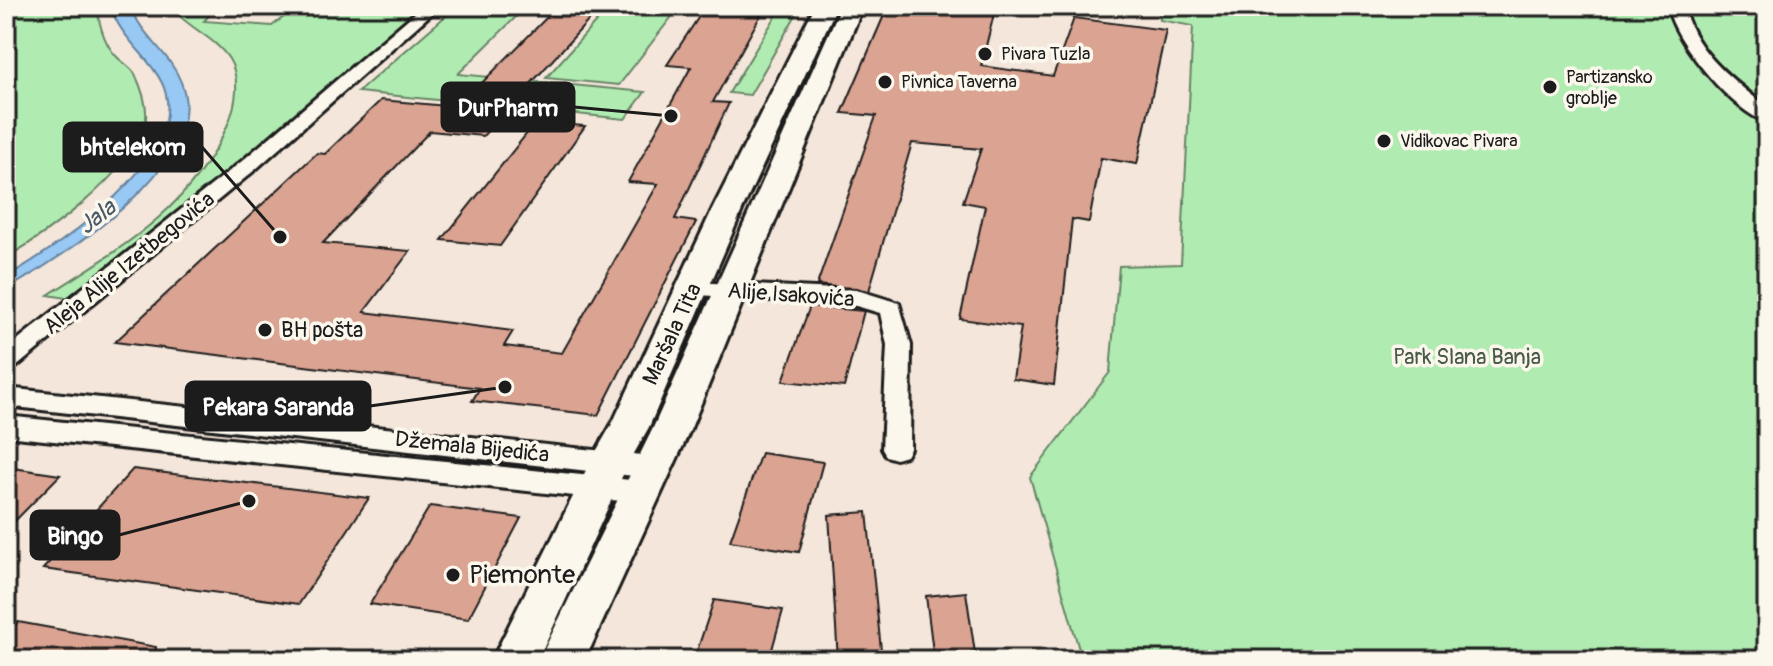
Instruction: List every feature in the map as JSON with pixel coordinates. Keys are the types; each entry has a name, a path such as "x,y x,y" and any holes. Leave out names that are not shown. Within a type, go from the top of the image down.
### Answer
{"main road":[{"name":"Maršala Tita","path":"515,660 603,475 630,427 693,289 834,14"},
{"name":"Maršala Tita","path":"562,660 731,289 834,14"}],"street":[{"name":"Aleja Alije Izetbegovića","path":"6,362 249,165 432,6"},
{"path":"1682,6 1677,12 1679,23 1697,50 1767,116"},
{"name":"Alije Isakovića","path":"693,289 857,298 891,308 899,345 896,449"},
{"name":"Džemala Bijedića","path":"6,397 646,480"},
{"name":"Džemala Bijedića","path":"6,426 603,475"}],"green space":[{"path":"6,6 97,6 105,40 135,74 143,93 146,115 144,128 134,147 103,184 64,218 6,258"},
{"path":"170,6 202,6 199,9 214,10 204,21 272,26 298,6 420,6 248,155 72,299 48,295 128,242 174,203 213,154 228,124 236,92 233,66 216,44"},
{"path":"457,6 527,6 458,74 645,92 625,119 358,92"},
{"path":"610,6 680,6 619,85 546,78"},
{"path":"782,6 801,6 750,95 729,93"},
{"name":"Park Slana Banja","path":"1158,6 1767,6 1767,660 1082,660 1030,477 1110,372 1119,266 1181,264 1193,26 1160,20"}],"water":[{"name":"Jala","path":"111,6 130,6 141,27 170,62 181,82 185,113 176,144 155,175 127,204 62,255 6,290 6,277 57,244 116,196 141,168 159,139 167,111 162,83 120,27"}],"building":[{"path":"558,6 602,6 483,136 430,131 323,243 410,251 364,312 513,331 504,346 562,353 658,184 628,182 691,67 667,65 704,9 762,13 713,102 729,103 675,219 696,222 598,415 472,401 480,388 115,342 317,153 325,154 381,100 458,107"},
{"path":"888,6 996,6 981,66 1053,76 1074,18 1166,30 1137,164 1101,158 1089,222 1072,219 1054,385 1013,379 1021,327 960,319 985,206 963,202 981,149 912,143 869,291 817,285 876,116 842,113"},
{"path":"536,122 585,126 500,246 442,240"},
{"path":"810,306 864,311 844,387 783,381"},
{"path":"761,453 823,462 799,552 730,541"},
{"path":"6,467 60,475 6,530"},
{"path":"133,469 369,498 299,604 43,569"},
{"path":"430,506 521,518 468,619 370,604"},
{"path":"867,512 882,660 838,660 829,515"},
{"path":"966,592 976,660 934,660 926,596"},
{"path":"714,600 783,610 769,660 694,660"},
{"path":"18,622 156,647 155,660 6,660 6,636"}],"place":[{"name":"Pivara Tuzla","path":"985,54"},
{"name":"Pivnica Taverna","path":"885,82"},
{"name":"Partizansko groblje","path":"1550,87"},
{"name":"DurPharm","path":"671,116"},
{"name":"Vidikovac Pivara","path":"1384,141"},
{"name":"bhtelekom","path":"280,237"},
{"name":"BH pošta","path":"265,330"},
{"name":"Pekara Saranda","path":"505,387"},
{"name":"Bingo","path":"249,501"},
{"name":"Piemonte","path":"453,575"}]}
